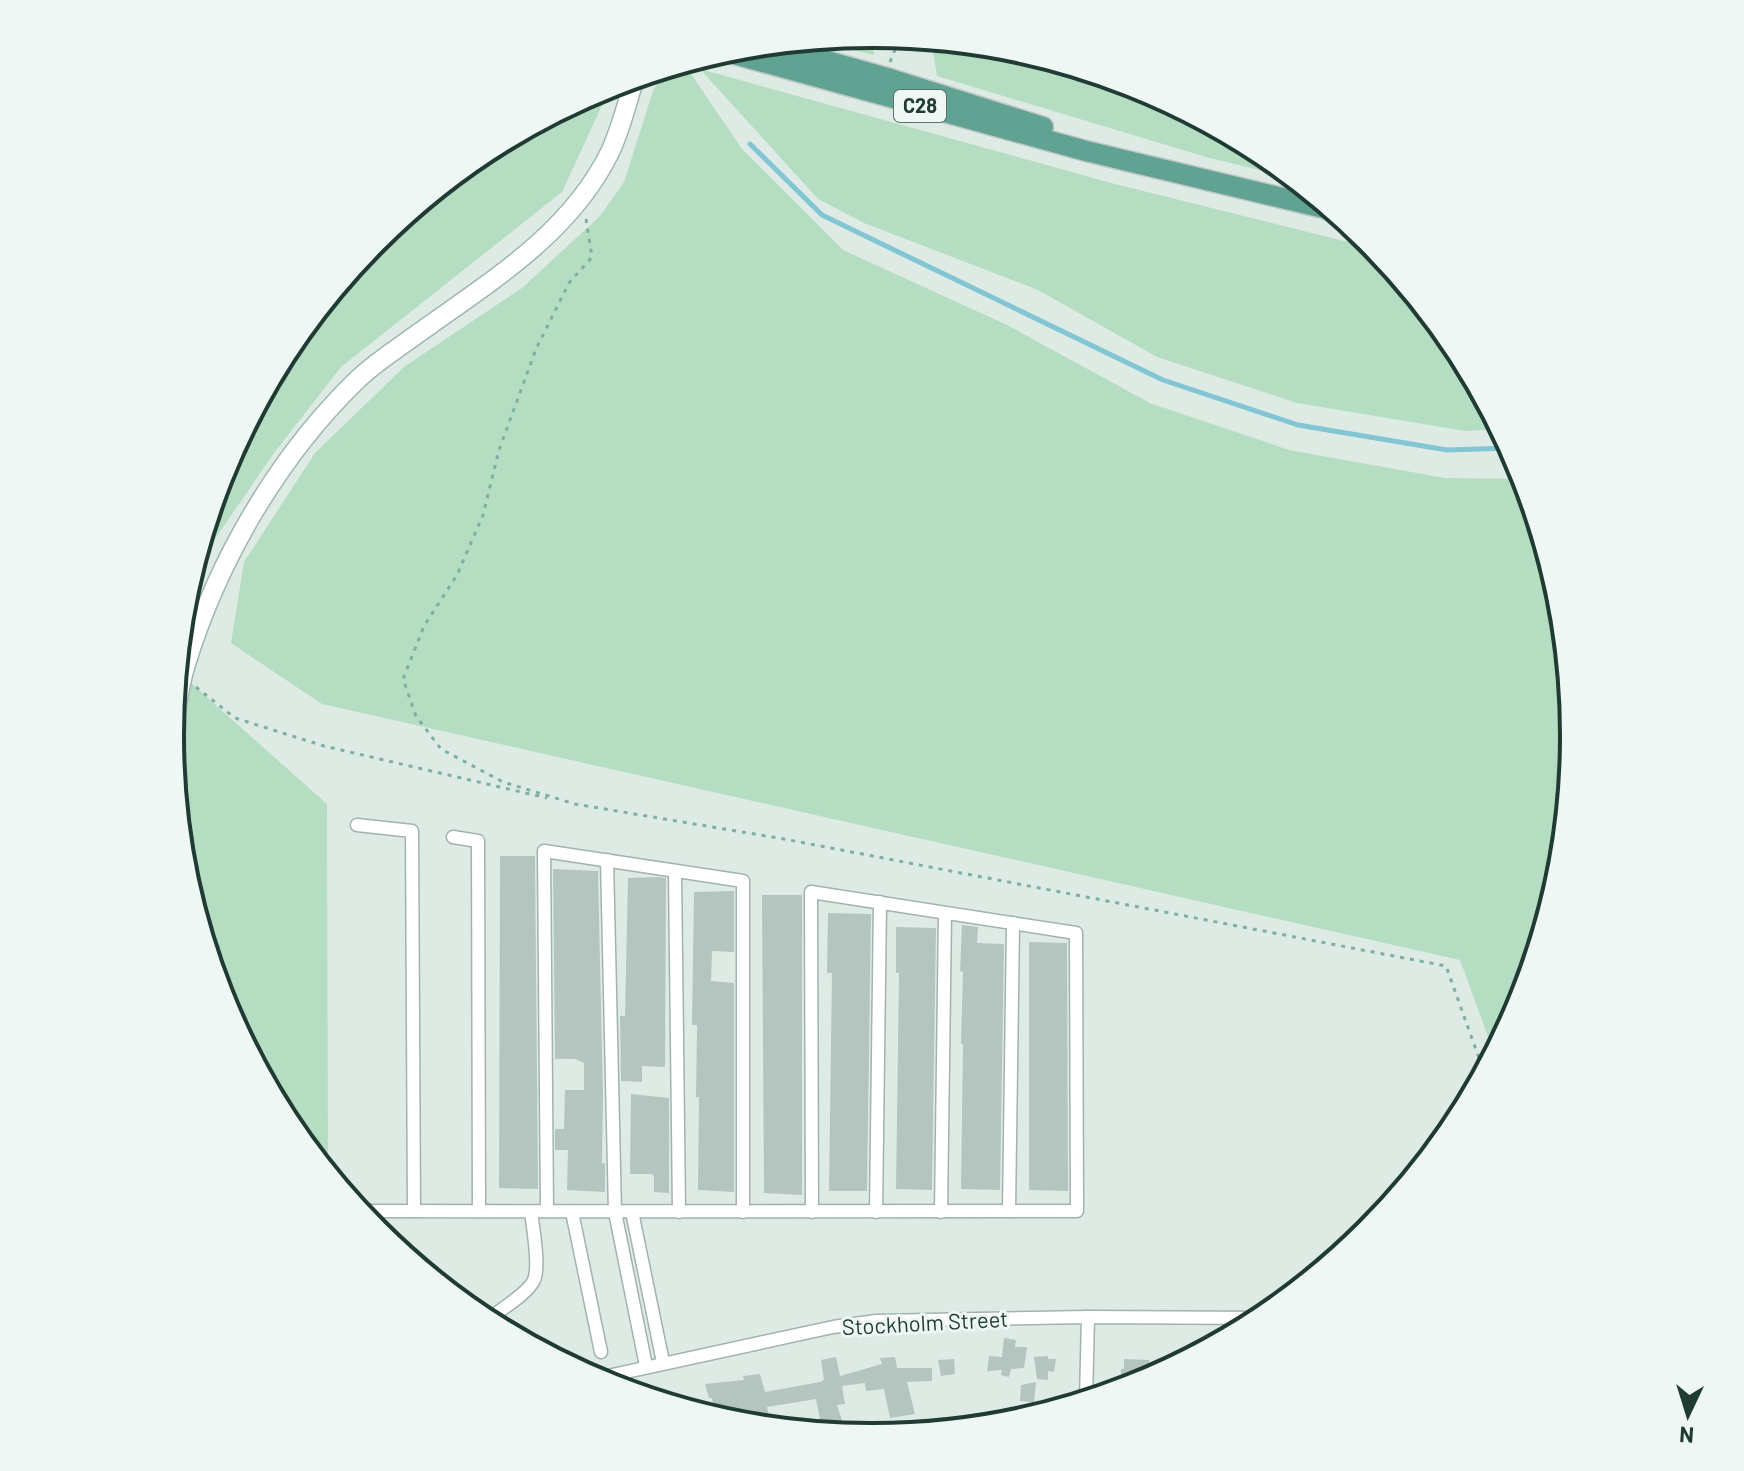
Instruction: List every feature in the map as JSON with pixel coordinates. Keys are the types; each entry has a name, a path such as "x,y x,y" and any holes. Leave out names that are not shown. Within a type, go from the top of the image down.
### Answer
{"main road":[{"name":"C28","path":"797,52 1089,143 1118,157"},
{"name":"C28","path":"751,59 968,120 1307,204"},
{"path":"189,659 207,606 246,526 298,447 357,380 533,248 583,196 610,152 630,92"}],"street":[{"path":"357,825 412,831 414,1211"},
{"path":"453,837 478,841 479,1211"},
{"path":"547,1211 544,851 743,881 743,1212"},
{"path":"607,860 615,1212 646,1366"},
{"path":"675,871 679,1212"},
{"path":"376,1211 531,1212 547,1211 572,1212 615,1212 632,1212 679,1212 743,1212 812,1212 941,1212 1077,1211 1076,933 811,892 812,1212"},
{"path":"876,1212 880,902"},
{"path":"941,1212 945,913"},
{"path":"1009,1211 1013,923"},
{"path":"498,1312 528,1289 534,1280 536,1270 531,1212"},
{"path":"572,1212 601,1352"},
{"path":"632,1212 663,1362"},
{"path":"1086,1389 1088,1317"},
{"name":"Stockholm Street","path":"616,1374 833,1327 876,1321 1088,1317 1230,1322"}],"path":[{"path":"884,77 895,49"},
{"path":"575,804 503,782 441,749 416,716 403,679 424,626 457,575 483,515 499,450 536,349 569,283 592,257 583,196"},
{"path":"187,679 235,718 324,746 575,804 784,839 1446,966 1479,1058"}],"green space":[{"path":"874,48 874,55 849,49"},
{"path":"933,51 1050,71 1135,100 1176,119 1265,172 1206,157 937,76"},
{"path":"700,70 1115,184 1351,243 1417,317 1444,354 1488,430 1465,431 1297,403 1157,357 1038,290 864,223 818,199"},
{"path":"690,72 742,149 843,250 1007,325 1150,403 1289,450 1445,478 1510,479 1536,558 1546,601 1554,646 1560,736 1554,825 1536,913 1523,956 1489,1040 1460,960 322,704 231,643 244,562 315,453 404,367 522,288 600,216 624,182 658,82"},
{"path":"603,103 562,192 341,367 274,453 213,542 255,431 300,354 355,282 386,249 453,190 528,140"},
{"path":"187,680 327,804 328,1155 300,1117 255,1040 221,956 208,913 190,825 184,736"}],"building":[{"path":"500,856 535,856 538,1189 499,1188"},
{"path":"553,869 598,871 605,1192 567,1190 568,1150 555,1150 555,1129 564,1129 565,1090 584,1090 584,1063 575,1059 555,1059"},
{"path":"628,878 666,878 665,1067 642,1066 642,1082 621,1081 620,1016 625,1016"},
{"path":"734,891 734,952 712,951 711,981 734,983 734,1192 698,1190 697,1025 692,1025 694,892"},
{"path":"762,895 802,895 802,1195 764,1193"},
{"path":"828,913 871,914 867,1191 829,1191 832,973 827,973"},
{"path":"962,925 978,927 977,943 1004,944 1000,1190 961,1189"},
{"path":"896,927 936,928 932,1190 896,1189 899,973 896,973"},
{"path":"1029,942 1067,943 1068,1191 1029,1190"},
{"path":"631,1094 669,1098 669,1193 654,1192 654,1176 651,1174 630,1174"},
{"path":"1004,1338 1016,1340 1015,1347 1027,1347 1024,1368 1011,1369 1009,1377 1001,1375 1002,1370 987,1371 989,1356 1002,1357"},
{"path":"1048,1356 1048,1359 1056,1359 1054,1372 1048,1371 1048,1380 1037,1379 1034,1357"},
{"path":"836,1357 840,1376 882,1364 880,1358 895,1357 897,1368 932,1368 932,1381 907,1382 915,1414 890,1418 884,1389 866,1391 865,1383 842,1386 845,1404 837,1405 843,1422 820,1421 816,1399 767,1407 769,1415 713,1404 705,1384 744,1380 743,1376 760,1374 765,1392 820,1382 824,1380 821,1360"},
{"path":"954,1359 955,1374 941,1376 938,1360"},
{"path":"1124,1359 1149,1360 1149,1365 1121,1376 1121,1369 1124,1369"},
{"path":"1036,1382 1034,1402 1020,1401 1021,1385"}],"waterway":[{"path":"750,144 822,215 1163,380 1298,425 1447,450 1497,448"}]}
